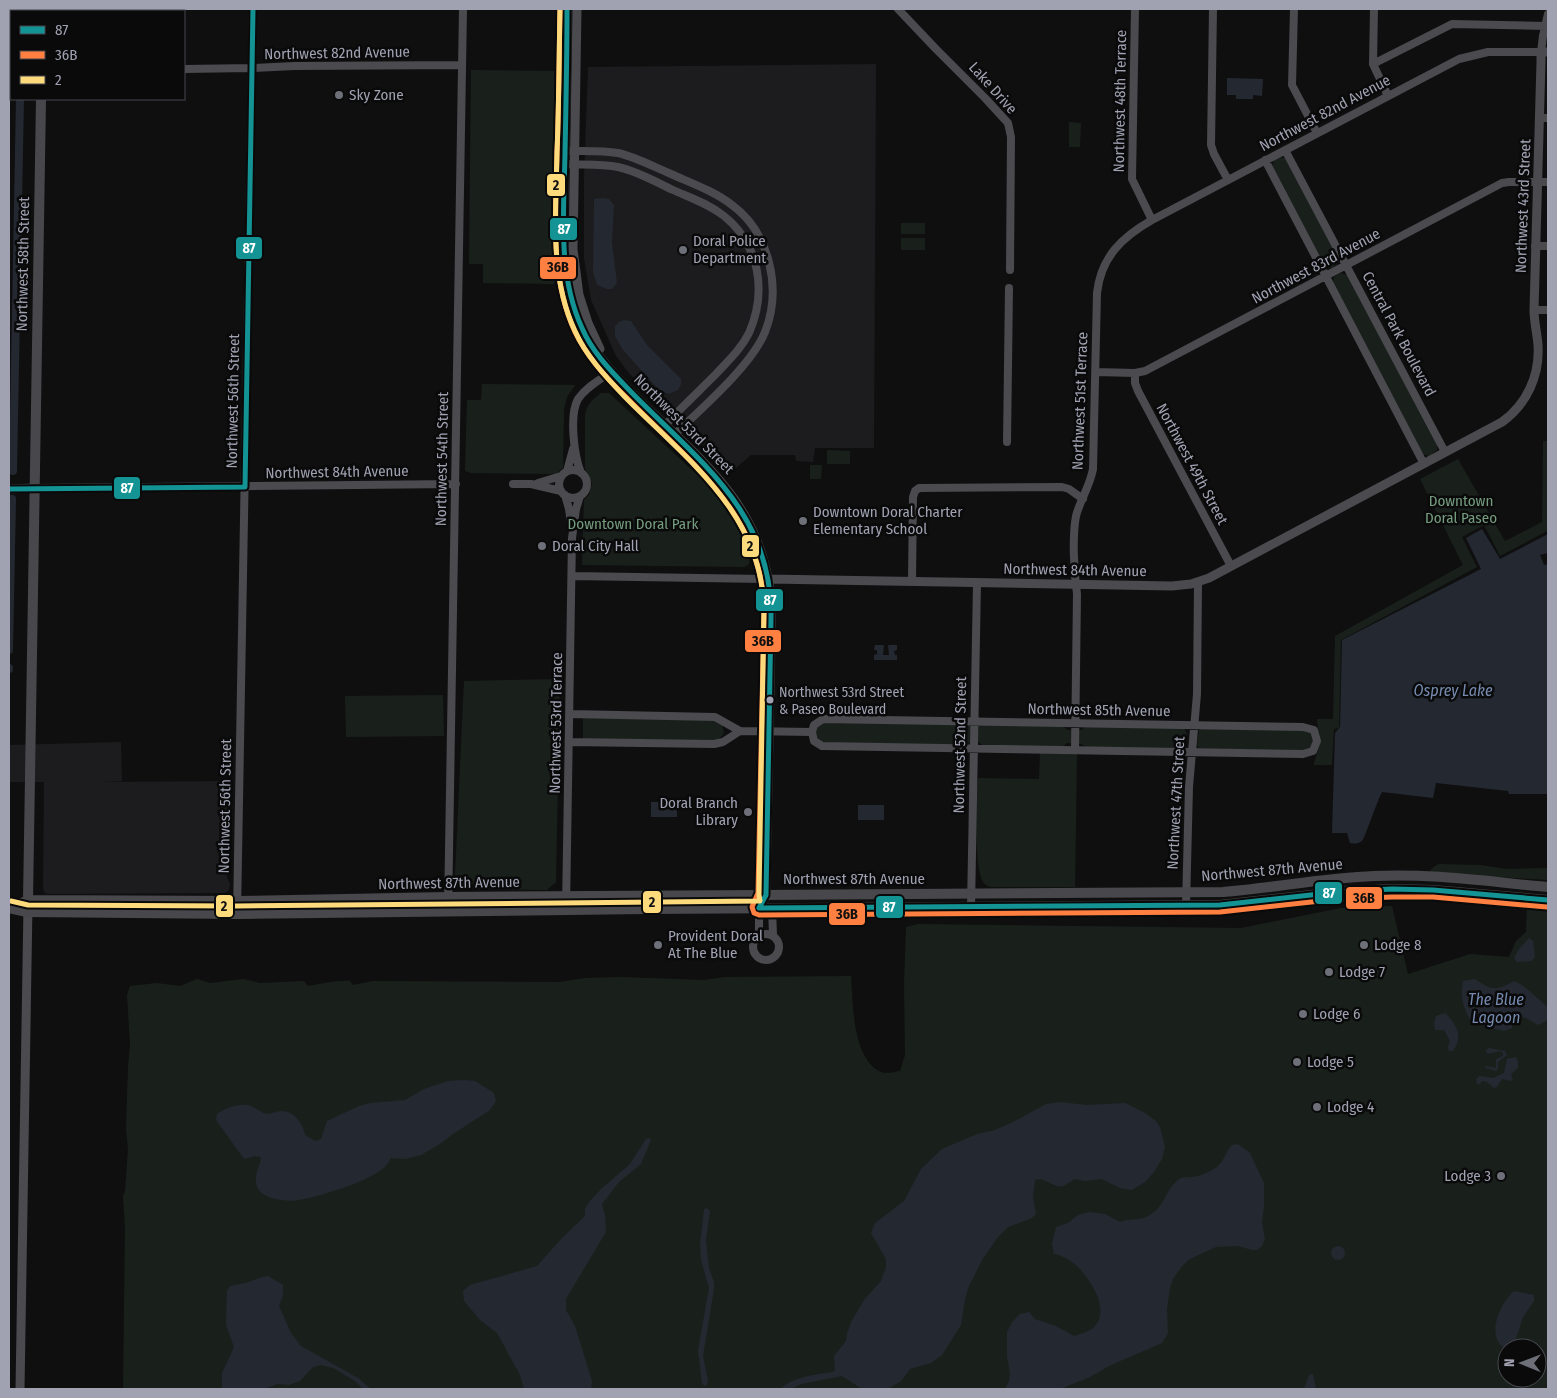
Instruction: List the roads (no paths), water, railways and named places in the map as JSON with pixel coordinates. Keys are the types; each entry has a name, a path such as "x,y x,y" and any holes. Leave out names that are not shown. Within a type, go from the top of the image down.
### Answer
{"main road":[{"name":"Northwest 58th Street","path":"28,900 41,100"},
{"name":"Northwest 87th Avenue","path":"10,908 28,900 237,901 566,896 1234,891 1359,877 1407,876 1548,887"},
{"path":"1406,889 1407,876"},
{"name":"Northwest 87th Avenue","path":"10,908 27,912 237,914 566,909 1186,906 1233,904 1338,892 1406,889 1548,900"}],"street":[{"name":"Northwest 56th Street","path":"237,914 253,9"},
{"name":"Northwest 54th Street","path":"448,911 463,9"},
{"name":"Northwest 53rd Street","path":"567,9 563,249 570,295 583,331 593,348 612,371 726,485 742,508 758,542 768,579 771,600 766,895 772,908"},
{"name":"Northwest 53rd Street","path":"577,9 573,249 575,275 581,302 603,359"},
{"name":"Lake Drive","path":"898,9 1008,123 1012,137 1010,270"},
{"name":"Northwest 48th Terrace","path":"1135,9 1132,179 1152,220"},
{"path":"1213,9 1211,144 1228,180"},
{"path":"1294,9 1292,84 1317,133"},
{"path":"1374,9 1373,64 1388,96"},
{"name":"Northwest 43rd Street","path":"1526,396 1534,379 1537,364 1538,344 1534,310 1537,182 1544,118 1546,26 1548,14"},
{"path":"1373,64 1452,24 1546,26"},
{"name":"Northwest 82nd Avenue","path":"1125,237 1152,220 1454,61 1470,55 1493,51 1545,52"},
{"name":"Northwest 82nd Avenue","path":"185,69 462,65"},
{"name":"Central Park Boulevard","path":"1285,150 1446,452"},
{"path":"565,151 616,153 629,156 709,191 731,204 743,214 768,256 772,292 769,320 760,342 738,370 675,434"},
{"path":"1266,160 1424,464"},
{"path":"565,164 616,167 646,177 704,203 734,225 755,260 758,272 756,315 740,347 665,425"},
{"path":"646,177 651,166"},
{"name":"Northwest 83rd Avenue","path":"1096,372 1135,373 1145,371 1504,183 1548,182"},
{"name":"Northwest 51st Terrace","path":"1075,750 1077,617 1075,526 1076,517 1090,484 1094,469 1098,288 1108,259 1125,237"},
{"path":"1535,246 1548,246"},
{"path":"1007,442 1009,288"},
{"path":"570,295 581,302"},
{"path":"1534,310 1548,310"},
{"path":"581,473 574,442 575,408 579,398 589,388 612,371"},
{"name":"Northwest 49th Street","path":"1135,373 1135,385 1231,566"},
{"name":"Northwest 84th Avenue","path":"572,576 1172,586 1198,582 1502,422 1516,411 1526,396"},
{"path":"563,493 559,484 574,442"},
{"path":"513,484 531,484 551,480 574,470 581,473 586,479 587,486 585,492 573,498 563,493 531,484"},
{"name":"Northwest 84th Avenue","path":"9,489 456,484"},
{"path":"912,581 913,497 915,491 919,488 1062,487 1069,489 1083,499"},
{"name":"Northwest 53rd Terrace","path":"563,493 569,509 572,538 566,909"},
{"name":"Northwest 53rd Terrace","path":"572,538 580,496"},
{"name":"Northwest 47th Street","path":"1186,906 1191,753 1198,671 1198,582"},
{"name":"Northwest 52nd Street","path":"971,907 977,583"},
{"path":"570,714 715,717 740,731 812,732"},
{"name":"Northwest 85th Avenue","path":"823,719 1194,725 1308,728 1314,730 1317,740 1313,750 1303,754 1191,753 822,746 814,741 812,732 814,725 823,719"},
{"path":"723,720 726,732 723,742"},
{"path":"569,742 714,744 723,742 740,731"},
{"name":"Northwest 53rd Street","path":"759,908 766,895"},
{"name":"Northwest 58th Street","path":"20,1389 28,900"},
{"path":"759,908 759,935"},
{"path":"772,908 773,935"},
{"path":"768,933 773,935 778,941 780,950 775,957 766,960 757,957 753,949 753,942 759,935 768,933"}],"water":[{"path":"1227,78 1263,79 1262,96 1253,95 1253,99 1236,99 1236,95 1227,95"},
{"path":"594,199 609,199 614,205 612,242 617,283 612,289 597,285 593,272"},
{"path":"624,320 631,321 647,345 681,379 678,390 669,394 660,391 623,350 615,336 615,326"},
{"name":"Osprey Lake","path":"1482,529 1500,559 1548,534 1548,553 1540,555 1544,565 1548,564 1548,794 1509,794 1508,791 1436,783 1433,798 1382,792 1362,841 1356,844 1350,843 1347,833 1332,833 1335,733 1340,727 1342,640 1481,569 1466,538"},
{"path":"875,645 884,645 883,655 889,655 888,645 897,645 897,650 894,651 895,655 897,655 897,660 874,660 874,655 877,654 877,650 874,650"},
{"path":"651,802 677,802 677,817 651,817"},
{"path":"858,805 884,805 884,820 858,820"},
{"path":"1529,938 1533,941 1535,957 1531,961 1517,962 1514,958"},
{"name":"The Blue Lagoon","path":"1475,979 1490,988 1503,987 1514,981 1519,983 1548,1007 1548,1020 1538,1025 1524,1017 1515,1017 1512,1028 1504,1031 1472,1023 1463,1003 1462,987 1463,981"},
{"path":"1445,1013 1457,1030 1458,1041 1453,1051 1449,1051 1450,1041 1444,1030 1435,1030 1436,1016"},
{"path":"1489,1048 1505,1051 1507,1055 1498,1062 1498,1069 1496,1071 1485,1068 1486,1066 1496,1068 1496,1059 1503,1056 1503,1053 1500,1051 1487,1054 1486,1050"},
{"path":"1516,1057 1518,1068 1511,1074 1513,1080 1502,1079 1497,1087 1494,1088 1487,1082 1482,1081 1480,1084 1477,1084 1476,1079 1480,1076 1493,1078 1504,1073 1507,1059"},
{"path":"448,1081 475,1081 494,1093 496,1101 490,1110 421,1155 405,1159 391,1158 383,1169 374,1175 318,1196 299,1200 278,1200 262,1193 256,1182 261,1157 255,1156 244,1159 216,1120 217,1114 238,1105 251,1106 266,1114 279,1111 286,1112 298,1119 305,1135 315,1141 321,1139 327,1121 359,1106 370,1103 405,1100 424,1089"},
{"path":"1059,1102 1087,1105 1125,1103 1156,1121 1160,1127 1165,1147 1162,1159 1154,1172 1145,1182 1132,1190 1120,1188 1102,1179 1085,1181 1075,1179 1064,1186 1056,1186 1039,1179 1035,1180 1033,1197 1036,1214 1032,1218 1008,1227 998,1237 982,1260 969,1286 961,1325 942,1355 931,1363 910,1369 901,1381 888,1389 862,1389 842,1376 801,1384 791,1389 780,1389 792,1381 835,1370 834,1356 846,1341 851,1322 864,1300 881,1281 886,1267 886,1259 871,1233 875,1223 904,1201 921,1169 942,1149 977,1134 995,1130 1046,1104"},
{"path":"650,1138 651,1140 641,1164 619,1182 602,1204 606,1232 566,1299 566,1310 575,1326 592,1381 591,1389 524,1389 520,1375 497,1333 480,1320 464,1301 463,1291 470,1285 537,1266 585,1216 585,1209 589,1202 630,1164 646,1139"},
{"path":"1238,1144 1250,1153 1264,1183 1262,1223 1265,1239 1262,1246 1257,1250 1238,1246 1216,1247 1190,1259 1182,1266 1173,1279 1170,1288 1167,1309 1168,1333 1162,1343 1060,1389 1005,1389 1010,1373 1007,1357 1007,1332 1012,1322 1020,1314 1029,1312 1035,1319 1056,1326 1074,1336 1092,1329 1098,1321 1100,1303 1091,1284 1072,1262 1054,1254 1052,1244 1056,1227 1068,1223 1078,1215 1090,1212 1105,1214 1120,1222 1146,1217 1161,1205 1173,1184 1180,1179 1199,1176 1214,1169 1232,1145"},
{"path":"707,1208 710,1211 706,1240 709,1268 714,1282 714,1289 703,1356 708,1381 705,1386 702,1384 698,1350 709,1288 701,1260 700,1244 704,1209"},
{"path":"1335,1246 1341,1246 1345,1253 1341,1260 1335,1260 1331,1256 1331,1250"},
{"path":"268,1276 283,1285 283,1295 279,1306 291,1333 301,1346 358,1378 371,1389 363,1389 355,1381 333,1368 321,1365 313,1367 300,1381 289,1385 277,1384 265,1389 222,1389 222,1373 234,1347 226,1325 227,1291 230,1286"},
{"path":"1514,1291 1534,1295 1534,1301 1523,1317 1516,1338 1497,1338 1497,1318 1509,1296"},
{"path":"1313,1374 1316,1389 1304,1389 1309,1375"}],"waterway":[{"path":"13,471 20,100"},
{"path":"9,650 12,499"}],"place":[{"name":"Sky Zone","path":"339,95"},
{"name":"Doral Police Department","path":"683,250"},
{"name":"Downtown Doral Charter Elementary School","path":"803,521"},
{"name":"Doral City Hall","path":"542,546"},
{"name":"Northwest 53rd Street & Paseo Boulevard","path":"770,700"},
{"name":"Doral Branch Library","path":"748,812"},
{"name":"Provident Doral At The Blue","path":"658,945"},
{"name":"Lodge 8","path":"1364,945"},
{"name":"Lodge 7","path":"1329,972"},
{"name":"Lodge 6","path":"1303,1014"},
{"name":"Lodge 5","path":"1297,1062"},
{"name":"Lodge 4","path":"1317,1107"},
{"name":"Lodge 3","path":"1501,1176"}],"park label":[{"name":"Downtown Doral Paseo","path":"1461,510"},
{"name":"Downtown Doral Park","path":"633,524"}]}
